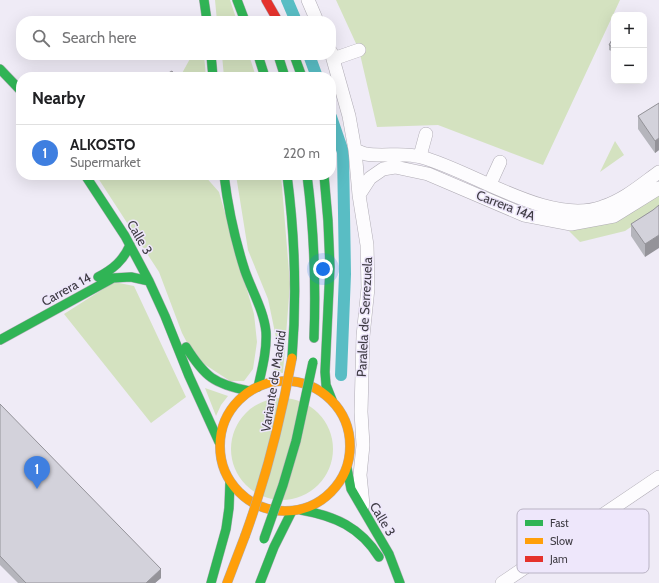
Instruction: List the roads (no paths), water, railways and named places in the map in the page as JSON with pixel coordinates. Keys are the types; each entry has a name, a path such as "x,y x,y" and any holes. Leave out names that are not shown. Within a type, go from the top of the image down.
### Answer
{"main road":[{"path":"204,0 206,16"},
{"path":"237,0 243,16"},
{"path":"257,0 261,10"},
{"path":"266,0 275,16"},
{"path":"211,60 213,72"},
{"path":"260,60 263,72"},
{"path":"280,60 283,72"},
{"path":"296,60 300,72"},
{"path":"0,69 16,86"},
{"name":"Calle 3","path":"87,180 121,229 149,281 166,316 189,376 219,442"},
{"path":"225,180 233,235 266,331 265,352 258,386"},
{"name":"Variante de Madrid","path":"227,583 258,502 275,445 286,395 292,358 295,325 296,284 295,244 288,180"},
{"path":"263,542 294,452 313,355 315,286 314,243 308,180"},
{"path":"324,180 330,283 325,364 326,384 332,400 339,409 348,430 350,455 347,468 340,482 329,494 316,504 301,510 272,510 253,504 237,492 223,470 219,442 222,427 228,413 237,401 258,386 277,381 297,382 316,389 332,400"},
{"name":"Carrera 14","path":"0,330 117,266 130,245"},
{"name":"Carrera 14","path":"0,340 113,278 130,276 149,281"},
{"name":"Calle 3","path":"166,316 204,373 216,383 228,388 249,391"},
{"name":"Calle 3","path":"347,468 351,489 389,554 400,583"},
{"path":"211,583 226,530 230,482"},
{"name":"Calle 3","path":"301,510 319,512 332,517 344,523 366,538 384,565 390,583"},
{"path":"260,583 274,547 292,511"}],"street":[{"path":"308,0 315,16"},
{"path":"336,55 359,50"},
{"name":"Paralela de Serrezuela","path":"333,60 349,116 355,150 359,195 367,245 368,288 363,336 361,387 363,445 360,475 364,513"},
{"path":"420,156 426,134"},
{"name":"Carrera 14A","path":"355,150 367,154 420,156 451,167 542,205 563,210 583,211 602,208 626,197 659,172"},
{"path":"490,184 500,162"},
{"name":"Carrera 14A","path":"359,195 370,178 383,169 395,167 428,174 524,215 571,224 614,216 659,188"},
{"path":"612,509 659,477"},
{"path":"502,583 517,573"}],"waterway":[{"path":"287,0 294,16"},
{"path":"311,60 315,72"},
{"path":"336,132 343,152 345,274 341,375"}],"place":[{"name":"ALKOSTO","path":"37,489"}]}
